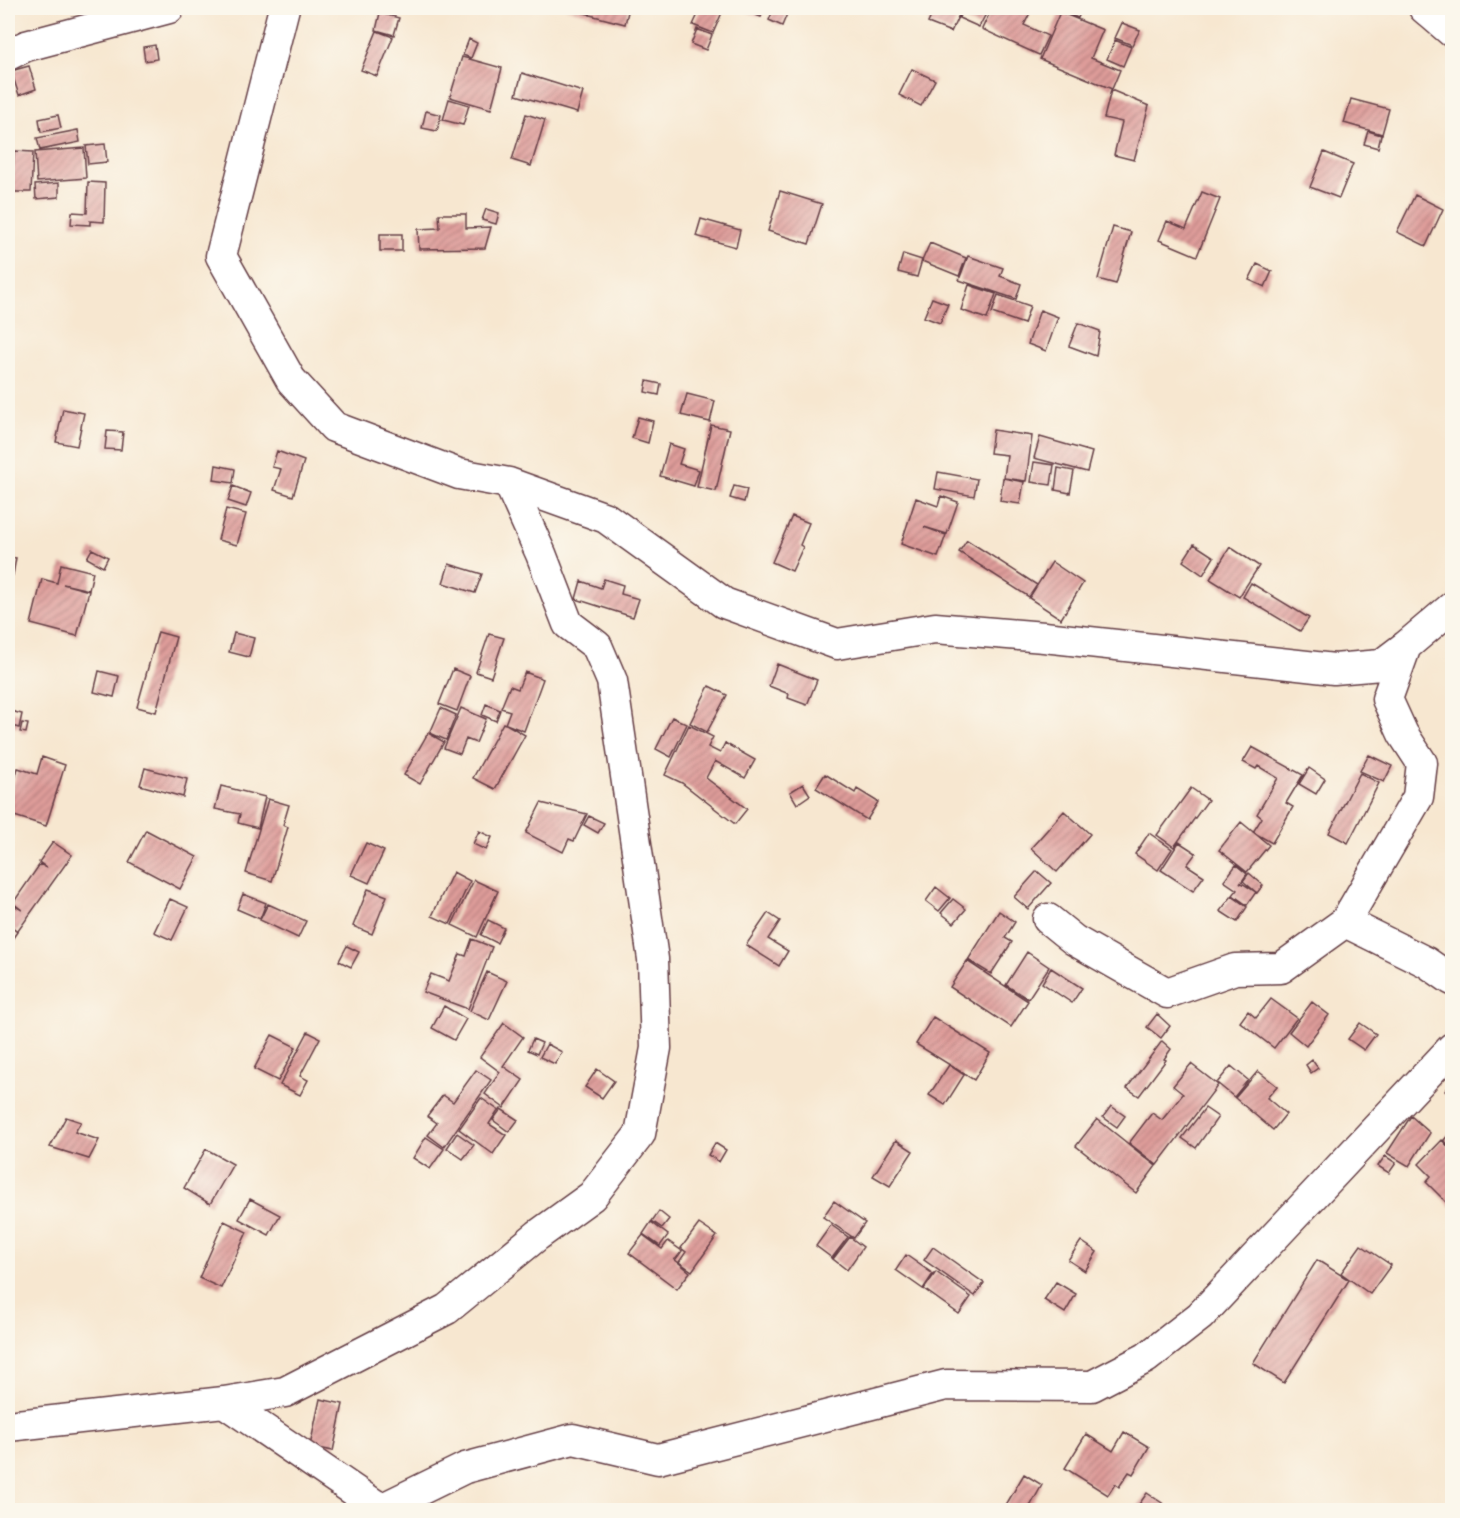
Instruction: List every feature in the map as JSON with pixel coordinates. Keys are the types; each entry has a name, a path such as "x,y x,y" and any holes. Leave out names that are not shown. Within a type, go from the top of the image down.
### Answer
{"street":[{"path":"8,55 26,46 169,8"},
{"path":"284,8 221,256 291,380 334,428 459,474 508,483 606,518 724,603 837,644 935,628 1044,637 1334,669 1381,664 1452,607"},
{"path":"1424,8 1452,32"},
{"path":"8,1426 224,1402 285,1392 447,1309 538,1235 592,1196 640,1134 656,1048 653,959 612,681 597,646 568,624 508,483"},
{"path":"1048,919 1074,940 1167,993 1234,969 1281,968 1345,922 1418,797 1422,763 1403,734 1387,699 1406,646"},
{"path":"1345,922 1426,962 1452,980"},
{"path":"224,1402 381,1509 465,1468 573,1439 658,1459 946,1385 1092,1386 1146,1358 1200,1316 1452,1048"}],"building":[{"path":"565,8 591,8 589,14"},
{"path":"592,8 629,8 625,24 590,15"},
{"path":"701,8 724,8 713,33 693,25"},
{"path":"738,8 765,8 761,17"},
{"path":"774,8 787,14 782,26 769,20"},
{"path":"935,8 962,8 951,32 928,23"},
{"path":"963,8 989,8 979,27 959,18"},
{"path":"992,8 1017,8 1030,13 1024,25 1048,36 1039,55 982,29"},
{"path":"1062,8 1082,8 1078,18 1061,11"},
{"path":"1060,12 1103,30 1091,58 1120,70 1112,89 1040,59"},
{"path":"380,13 399,18 394,35 376,30"},
{"path":"1122,23 1140,30 1132,45 1115,38"},
{"path":"697,29 712,35 706,50 691,44"},
{"path":"377,31 393,37 377,76 361,70"},
{"path":"469,39 477,43 471,58 463,55"},
{"path":"1115,40 1131,47 1123,66 1107,59"},
{"path":"155,45 157,59 145,61 143,47"},
{"path":"462,57 502,68 491,109 450,97"},
{"path":"29,66 36,89 19,95 11,71"},
{"path":"912,69 935,80 921,106 899,95"},
{"path":"522,73 583,92 577,113 516,95"},
{"path":"1111,90 1149,106 1134,160 1114,155 1122,122 1104,118"},
{"path":"449,99 469,105 463,125 443,120"},
{"path":"1351,99 1389,109 1382,134 1344,123"},
{"path":"426,111 441,115 437,131 422,128"},
{"path":"526,114 545,120 531,166 512,160"},
{"path":"58,115 61,128 41,132 39,119"},
{"path":"78,130 80,142 40,150 37,138"},
{"path":"1368,131 1381,135 1378,148 1364,144"},
{"path":"105,144 107,162 88,164 86,146"},
{"path":"84,148 86,178 37,182 35,152"},
{"path":"14,151 33,152 31,192 12,192"},
{"path":"1324,152 1353,164 1339,198 1310,187"},
{"path":"88,182 105,183 104,222 90,221 90,225 71,224 72,212 87,213"},
{"path":"59,183 59,197 36,199 35,185"},
{"path":"780,191 822,204 809,244 768,231"},
{"path":"1202,192 1220,199 1197,256 1159,240 1167,221 1186,229"},
{"path":"1415,195 1443,209 1426,246 1397,232"},
{"path":"486,209 499,213 496,224 482,220"},
{"path":"439,214 466,214 466,228 491,227 485,248 419,249 418,229 440,228"},
{"path":"701,219 740,230 736,247 696,236"},
{"path":"1113,227 1131,232 1116,284 1098,279"},
{"path":"380,234 402,234 402,251 380,251"},
{"path":"930,243 966,258 959,276 922,261"},
{"path":"903,254 922,260 917,277 898,272"},
{"path":"968,256 1003,268 1000,276 1021,284 1016,299 959,280"},
{"path":"1257,264 1272,271 1265,287 1249,280"},
{"path":"969,285 996,294 987,319 961,310"},
{"path":"998,295 1030,306 1024,324 992,313"},
{"path":"932,298 948,304 940,323 924,317"},
{"path":"1040,310 1058,317 1046,351 1028,344"},
{"path":"1078,323 1100,331 1096,356 1069,346"},
{"path":"647,381 661,384 659,395 645,392"},
{"path":"687,394 715,401 710,422 681,415"},
{"path":"63,409 84,413 77,446 56,442"},
{"path":"638,417 653,421 648,443 632,438"},
{"path":"711,425 730,429 716,491 697,487"},
{"path":"993,430 1032,436 1026,481 1004,478 1007,455 990,453"},
{"path":"107,431 123,432 121,450 105,449"},
{"path":"1040,437 1092,452 1087,472 1034,458"},
{"path":"669,444 684,449 679,464 699,470 694,486 660,476"},
{"path":"277,451 304,461 293,496 274,490 281,469 272,467"},
{"path":"1034,462 1054,465 1051,485 1031,482"},
{"path":"216,465 235,469 233,483 214,480"},
{"path":"1058,468 1074,471 1070,493 1055,490"},
{"path":"938,472 977,479 974,496 935,489"},
{"path":"1003,478 1024,482 1020,504 1000,501"},
{"path":"233,486 251,493 246,507 228,501"},
{"path":"734,486 747,489 744,502 730,498"},
{"path":"941,496 958,502 947,534 924,527 946,535 938,557 901,544 916,498 938,506"},
{"path":"226,509 246,514 237,545 218,540"},
{"path":"792,516 809,523 800,545 803,547 792,571 772,562"},
{"path":"967,540 1037,585 1029,597 959,552"},
{"path":"1194,544 1214,557 1203,575 1183,561"},
{"path":"1230,547 1259,566 1239,597 1210,579"},
{"path":"92,549 108,557 103,567 87,558"},
{"path":"8,557 16,558 13,575 8,574"},
{"path":"1052,562 1083,583 1061,619 1029,598"},
{"path":"61,564 93,572 89,590 63,584 89,591 77,636 31,624 42,579 57,583"},
{"path":"449,564 482,574 475,593 443,583"},
{"path":"604,579 623,585 621,594 639,599 633,617 576,599 581,581 601,588"},
{"path":"1251,583 1309,618 1300,631 1243,597"},
{"path":"158,632 176,637 156,712 137,707"},
{"path":"234,633 254,638 249,657 229,652"},
{"path":"489,634 504,638 491,677 476,672"},
{"path":"777,664 817,680 807,705 788,698 789,694 769,686"},
{"path":"453,669 470,676 457,711 439,704"},
{"path":"99,671 119,676 114,697 94,692"},
{"path":"525,672 543,679 524,731 506,724 525,735 495,789 473,778 503,723 505,724 510,711 501,708 510,686 518,689"},
{"path":"709,686 727,695 707,732 690,723"},
{"path":"486,704 500,710 496,721 482,715"},
{"path":"441,708 456,715 446,740 430,733"},
{"path":"461,708 486,719 476,743 466,739 460,754 444,748"},
{"path":"11,711 22,714 19,728 8,725"},
{"path":"672,717 687,724 671,757 656,749"},
{"path":"22,723 28,724 26,733 20,732"},
{"path":"689,725 713,737 708,747 720,753 725,743 755,760 745,778 715,761 706,778 747,809 735,824 682,783 665,775"},
{"path":"428,733 444,742 420,784 404,775"},
{"path":"1252,747 1303,775 1286,803 1293,807 1272,843 1253,832 1262,818 1257,814 1278,778 1258,766 1256,769 1243,762"},
{"path":"1369,755 1392,766 1384,782 1360,771"},
{"path":"42,757 65,765 46,826 8,814 8,802 18,768 37,774"},
{"path":"145,768 187,779 183,797 140,785"},
{"path":"1309,768 1325,779 1316,794 1299,784"},
{"path":"1360,773 1379,783 1348,843 1329,833"},
{"path":"825,774 855,793 857,789 878,802 867,820 816,788"},
{"path":"803,784 810,795 797,804 790,792"},
{"path":"221,786 265,797 258,828 238,823 240,814 215,809"},
{"path":"1191,788 1208,800 1174,847 1157,835"},
{"path":"268,799 289,805 283,825 288,827 272,881 246,873"},
{"path":"541,803 587,814 574,841 569,839 563,852 526,833"},
{"path":"1064,811 1090,834 1057,872 1031,848"},
{"path":"589,816 604,823 598,833 584,825"},
{"path":"1241,822 1269,845 1247,872 1219,850"},
{"path":"146,830 197,857 180,889 129,862"},
{"path":"479,831 492,837 486,850 473,844"},
{"path":"1149,833 1172,849 1158,870 1135,854"},
{"path":"53,842 72,855 18,931 9,925 17,932 8,945 8,910 12,904 22,910 13,903 40,864 47,868 39,862"},
{"path":"1179,842 1196,853 1187,865 1204,876 1193,891 1161,870"},
{"path":"366,843 384,851 369,883 351,875"},
{"path":"1236,865 1247,874 1240,884 1256,892 1247,905 1233,895 1237,890 1224,881"},
{"path":"1037,871 1051,883 1028,909 1014,897"},
{"path":"453,872 470,881 450,924 432,916"},
{"path":"1249,873 1263,885 1257,893 1243,881"},
{"path":"474,880 498,891 477,937 452,925"},
{"path":"936,887 950,898 939,911 926,901"},
{"path":"368,889 387,896 372,934 353,926"},
{"path":"243,894 266,903 260,919 237,909"},
{"path":"1232,896 1247,907 1237,922 1220,911"},
{"path":"170,899 188,907 172,940 154,932"},
{"path":"953,899 966,909 954,923 941,913"},
{"path":"268,904 306,921 298,938 260,920"},
{"path":"999,911 1015,922 1005,938 1012,942 991,974 968,960"},
{"path":"768,913 780,921 768,939 788,951 779,966 746,945"},
{"path":"488,920 504,928 497,943 481,935"},
{"path":"472,939 492,947 468,1009 423,992 431,974 449,981 460,954 466,956"},
{"path":"347,946 359,952 351,967 339,961"},
{"path":"1027,952 1049,967 1028,999 1006,985"},
{"path":"967,961 1028,1001 1011,1027 950,987"},
{"path":"1051,968 1082,988 1072,1003 1042,983"},
{"path":"487,972 507,981 489,1020 470,1011"},
{"path":"1271,999 1297,1018 1274,1048 1240,1022 1248,1011 1256,1018"},
{"path":"1312,1002 1329,1015 1306,1046 1289,1032"},
{"path":"444,1006 466,1019 454,1040 432,1028"},
{"path":"1157,1014 1170,1026 1161,1038 1147,1027"},
{"path":"933,1017 990,1053 974,1080 916,1044"},
{"path":"504,1023 523,1037 503,1066 523,1080 504,1108 485,1094 500,1072 480,1057"},
{"path":"1360,1023 1376,1034 1364,1050 1348,1039"},
{"path":"308,1032 320,1038 300,1076 308,1080 300,1095 280,1085"},
{"path":"272,1035 296,1047 278,1081 254,1069"},
{"path":"533,1039 542,1043 537,1054 528,1050"},
{"path":"1162,1041 1171,1049 1164,1059 1166,1060 1139,1096 1127,1088"},
{"path":"547,1044 562,1052 555,1064 540,1057"},
{"path":"1312,1060 1318,1068 1311,1073 1306,1065"},
{"path":"1191,1064 1218,1085 1157,1165 1129,1143 1152,1113 1162,1120 1183,1094 1173,1086"},
{"path":"949,1065 964,1075 945,1105 929,1095"},
{"path":"1231,1066 1248,1080 1234,1097 1217,1083"},
{"path":"597,1069 614,1081 602,1098 585,1087"},
{"path":"476,1070 491,1080 444,1147 428,1135 437,1123 427,1116 443,1095 453,1102"},
{"path":"1258,1071 1277,1086 1267,1098 1286,1114 1273,1130 1235,1098"},
{"path":"1452,1083 1452,1098 1445,1091"},
{"path":"481,1098 498,1110 489,1124 506,1135 493,1154 459,1129"},
{"path":"1111,1106 1125,1116 1117,1127 1103,1117"},
{"path":"1205,1108 1218,1117 1196,1148 1182,1138"},
{"path":"501,1109 518,1120 509,1132 493,1120"},
{"path":"1411,1116 1430,1133 1409,1166 1387,1153"},
{"path":"66,1117 81,1122 75,1132 99,1140 89,1159 50,1147"},
{"path":"1097,1119 1156,1166 1136,1193 1076,1146"},
{"path":"1452,1131 1452,1149 1444,1140"},
{"path":"457,1133 474,1145 463,1159 447,1148"},
{"path":"426,1137 444,1149 430,1169 413,1158"},
{"path":"896,1140 913,1151 890,1186 873,1176"},
{"path":"1442,1140 1452,1151 1452,1208 1426,1182 1431,1176 1419,1164"},
{"path":"715,1143 726,1150 719,1162 708,1155"},
{"path":"206,1149 233,1164 210,1204 184,1188"},
{"path":"1385,1156 1396,1163 1389,1173 1378,1166"},
{"path":"250,1199 280,1215 269,1235 239,1219"},
{"path":"834,1201 865,1223 854,1238 823,1217"},
{"path":"659,1211 669,1219 662,1228 652,1221"},
{"path":"224,1221 247,1232 221,1288 199,1278"},
{"path":"651,1222 668,1235 660,1246 643,1234"},
{"path":"699,1224 717,1236 692,1271 679,1262 686,1252 681,1248"},
{"path":"831,1225 848,1237 832,1258 816,1246"},
{"path":"643,1235 662,1249 668,1241 682,1251 675,1260 690,1272 677,1289 629,1253"},
{"path":"850,1237 863,1247 847,1270 833,1259"},
{"path":"1081,1241 1097,1252 1085,1271 1068,1260"},
{"path":"1361,1245 1391,1265 1370,1294 1341,1273"},
{"path":"933,1247 984,1283 975,1296 924,1260"},
{"path":"906,1255 933,1274 923,1289 896,1270"},
{"path":"1317,1260 1349,1280 1284,1383 1253,1363"},
{"path":"936,1272 971,1297 959,1314 924,1289"},
{"path":"1056,1282 1076,1294 1065,1313 1044,1300"},
{"path":"320,1399 343,1404 333,1451 310,1446"},
{"path":"1124,1432 1149,1447 1133,1474 1129,1472 1119,1487 1115,1484 1108,1495 1065,1468 1086,1434 1113,1451"},
{"path":"1024,1474 1042,1485 1028,1510 1003,1510"},
{"path":"1147,1493 1165,1505 1161,1510 1135,1510"}]}
